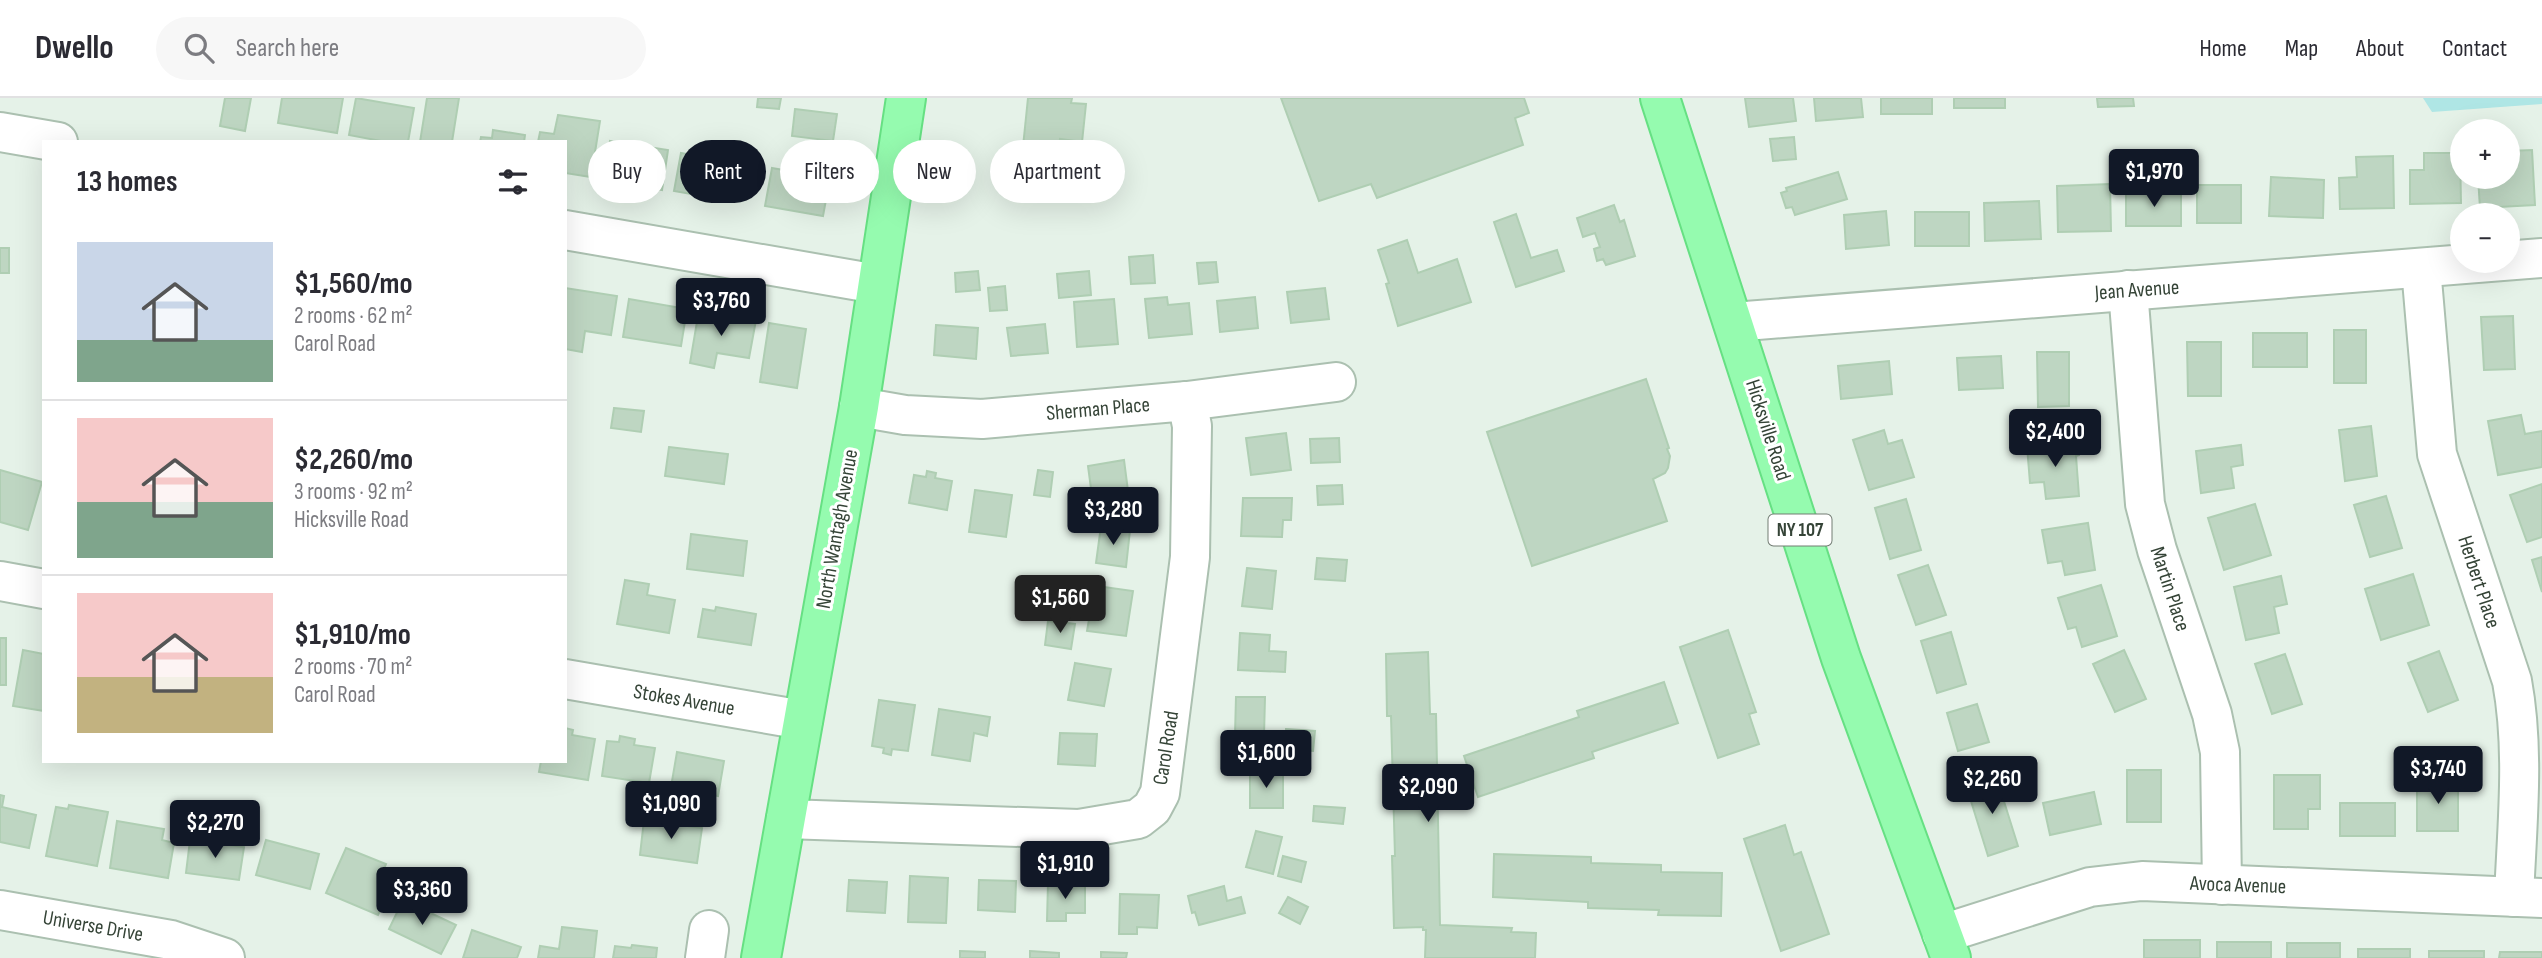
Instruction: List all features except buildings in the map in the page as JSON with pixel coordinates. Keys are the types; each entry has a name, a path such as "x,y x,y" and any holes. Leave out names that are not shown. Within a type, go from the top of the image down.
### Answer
{"main road":[{"name":"North Wantagh Avenue","path":"761,958 859,407 906,98"},
{"name":"Hicksville Road","path":"1660,98 1841,658 1947,946"}],"street":[{"path":"0,132 46,140"},
{"path":"567,230 877,284"},
{"name":"Jean Avenue","path":"1733,322 2542,258"},
{"name":"Herbert Place","path":"2421,268 2438,454 2512,681 2516,704 2528,897"},
{"name":"Martin Place","path":"2127,290 2145,504 2157,550 2212,714 2220,752 2222,885"},
{"name":"Sherman Place","path":"859,407 905,415 982,419 1187,401 1336,382"},
{"name":"Carol Road","path":"786,819 1079,829 1138,819 1152,808 1160,793 1190,557 1192,426 1187,401"},
{"path":"0,581 42,589"},
{"name":"Stokes Avenue","path":"567,679 803,720"},
{"name":"Avoca Avenue","path":"1947,946 2090,887 2142,881 2528,897"},
{"name":"Universe Drive","path":"0,910 171,940 225,958"}],"shaded area":[{"path":"2423,98 2542,98 2542,104 2432,112"}]}
